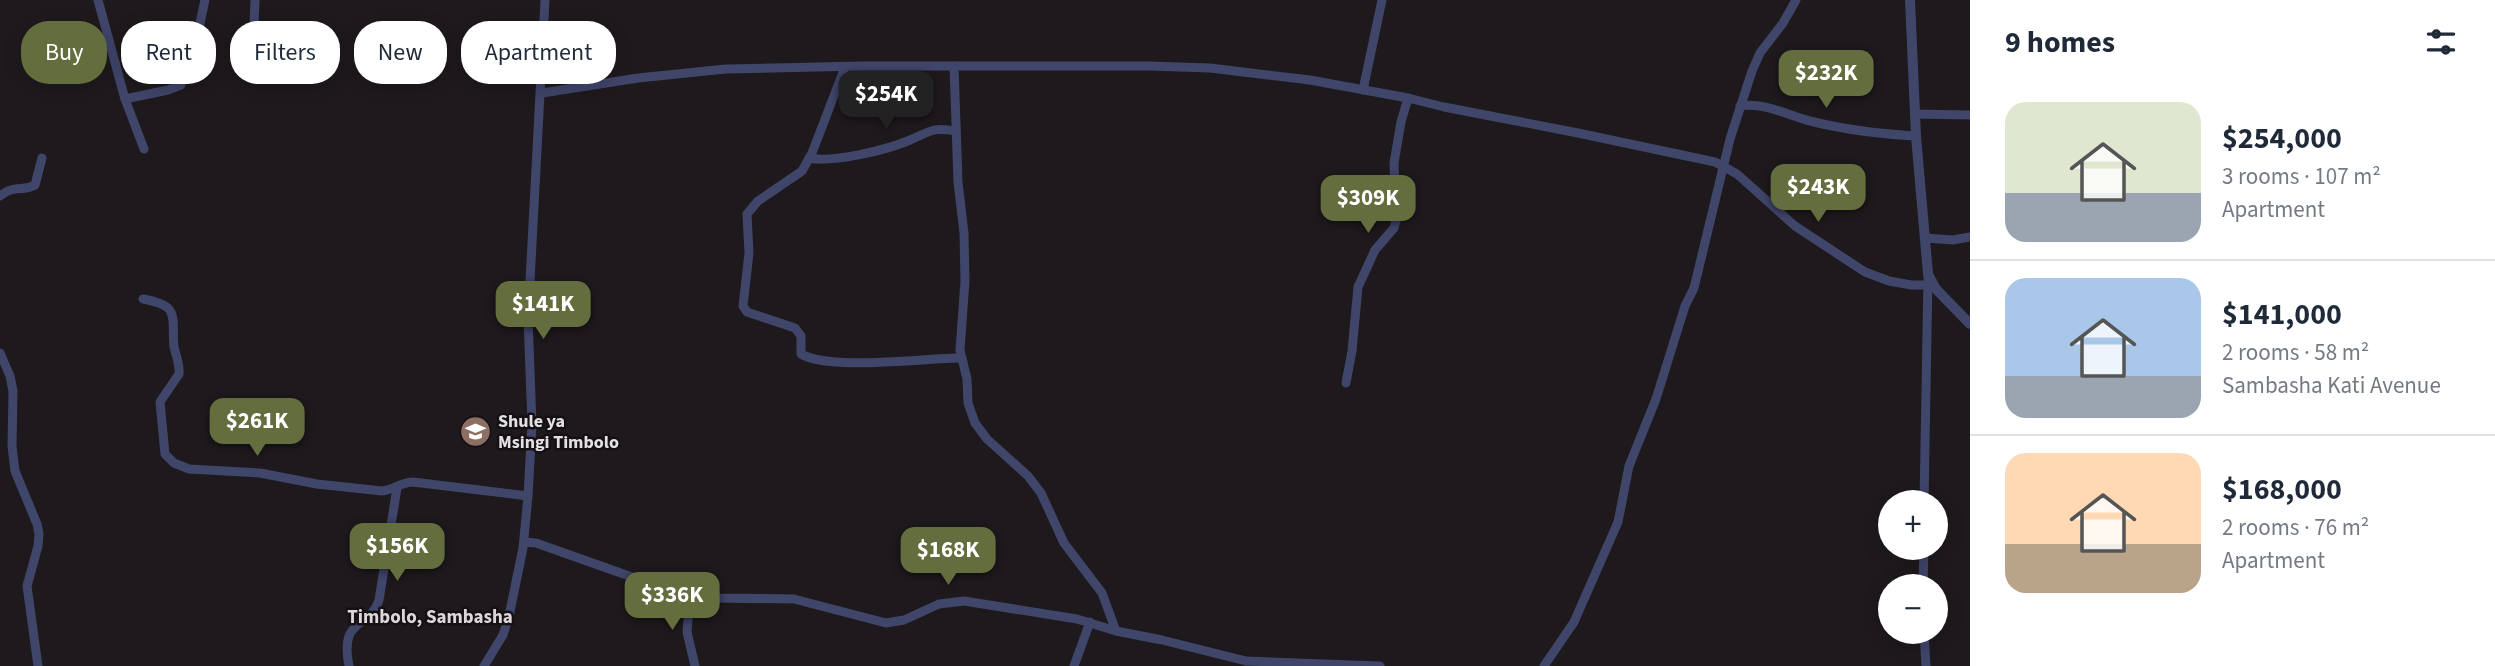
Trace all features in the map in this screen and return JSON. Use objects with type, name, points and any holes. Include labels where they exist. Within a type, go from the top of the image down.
[{"type":"street","points":[[98,0],[125,99],[144,149]]},
{"type":"street","points":[[125,99],[181,85],[205,0]]},
{"type":"street","points":[[253,21],[256,0]]},
{"type":"street","points":[[484,666],[503,635],[524,542],[532,424],[528,318],[545,0]]},
{"type":"street","points":[[1363,90],[1382,0]]},
{"type":"street","points":[[1544,666],[1574,622],[1618,522],[1629,466],[1668,367],[1685,306],[1698,273],[1740,106],[1760,53],[1783,23],[1796,0]]},
{"type":"street","points":[[1910,0],[1916,136],[1925,238],[1924,490]]},
{"type":"street","points":[[542,93],[638,78],[726,69],[954,66],[1209,68],[1311,80],[1693,157],[1723,166],[1744,180],[1795,226],[1864,272],[1889,281],[1912,285],[1925,279]]},
{"type":"street","points":[[954,66],[958,182],[964,233],[965,281],[961,358],[967,379],[968,403],[975,423],[987,439],[1027,476],[1041,493],[1064,543],[1102,593],[1116,631]]},
{"type":"street","points":[[845,67],[809,158],[796,177],[758,201],[747,215],[750,253],[743,306],[745,311],[795,328],[801,336],[801,354],[810,358],[856,362],[961,358]]},
{"type":"street","points":[[1346,383],[1358,287],[1375,250],[1394,228],[1396,221],[1394,163],[1408,98]]},
{"type":"street","points":[[1740,106],[1761,105],[1802,119],[1838,127],[1916,136]]},
{"type":"street","points":[[1915,114],[1970,115]]},
{"type":"street","points":[[809,158],[823,160],[868,152],[907,141],[929,130],[957,131]]},
{"type":"street","points":[[0,196],[12,189],[35,186],[42,158]]},
{"type":"street","points":[[1925,238],[1953,240],[1970,237]]},
{"type":"street","points":[[1925,279],[1970,324]]},
{"type":"street","points":[[143,299],[156,301],[168,308],[175,322],[174,346],[179,374],[163,395],[160,411],[163,447],[168,459],[180,466],[203,471],[260,473],[317,484],[382,491],[397,488],[402,483],[413,482],[528,496]]},
{"type":"street","points":[[0,354],[14,404],[12,446],[15,471],[39,534],[27,586],[38,666]]},
{"type":"street","points":[[349,666],[348,638],[356,624],[375,610],[379,600],[397,488]]},
{"type":"street","points":[[524,542],[536,543],[690,596],[794,599],[886,623],[904,620],[939,604],[957,601],[1090,622],[1116,631],[1246,661],[1380,666]]},
{"type":"street","points":[[690,596],[687,632],[695,666]]},
{"type":"street","points":[[1074,666],[1090,622]]},
{"type":"street","points":[[1925,644],[1926,666]]},
{"type":"place","name":"Shule ya Msingi Timbolo","points":[[475,431]]},
{"type":"district","name":"Timbolo, Sambasha","points":[[430,616]]}]
